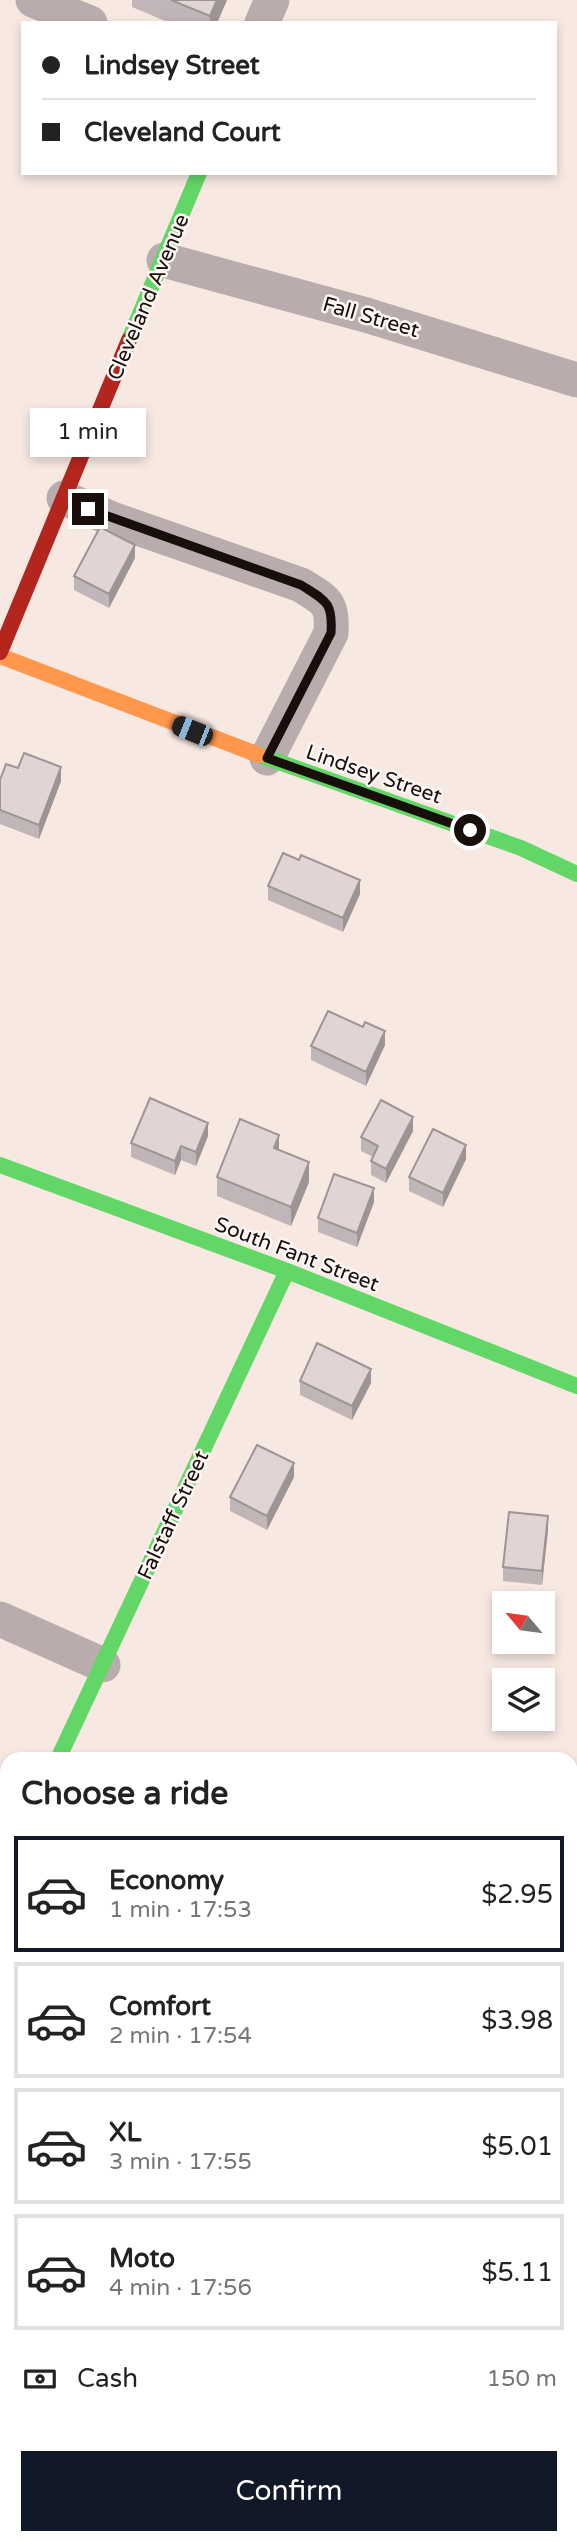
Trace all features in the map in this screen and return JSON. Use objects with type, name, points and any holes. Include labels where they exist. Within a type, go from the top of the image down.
[{"type":"street","points":[[33,0],[85,21]]},
{"type":"street","points":[[263,21],[272,0]]},
{"type":"street","name":"Cleveland Avenue","points":[[0,654],[198,175]]},
{"type":"street","name":"Fall Street","points":[[163,260],[366,314],[577,380]]},
{"type":"street","points":[[64,498],[112,519],[301,585],[326,601],[332,613],[331,633],[267,758]]},
{"type":"street","name":"Lindsey Street","points":[[0,654],[267,758],[520,848],[577,874]]},
{"type":"street","name":"South Fant Street","points":[[0,1165],[287,1271],[577,1386]]},
{"type":"street","name":"Falstaff Street","points":[[61,1752],[287,1271]]},
{"type":"street","points":[[0,1619],[103,1665]]},
{"type":"building","points":[[171,0],[217,0],[210,16]]},
{"type":"building","points":[[100,527],[135,545],[109,594],[74,576]]},
{"type":"building","points":[[24,753],[61,767],[39,825],[0,810],[0,780],[6,764],[18,768]]},
{"type":"building","points":[[283,853],[299,860],[301,855],[360,880],[343,918],[268,886]]},
{"type":"building","points":[[328,1011],[363,1027],[365,1022],[385,1031],[366,1072],[311,1046]]},
{"type":"building","points":[[150,1098],[208,1123],[196,1152],[181,1146],[175,1161],[131,1143]]},
{"type":"building","points":[[381,1100],[413,1117],[386,1169],[371,1161],[378,1146],[361,1137]]},
{"type":"building","points":[[240,1119],[279,1135],[274,1148],[309,1162],[291,1207],[217,1177]]},
{"type":"building","points":[[433,1129],[466,1145],[443,1193],[409,1177]]},
{"type":"building","points":[[334,1174],[374,1188],[357,1233],[318,1218]]},
{"type":"building","points":[[317,1343],[371,1369],[352,1406],[300,1381]]},
{"type":"building","points":[[257,1445],[294,1463],[267,1516],[230,1497]]},
{"type":"building","points":[[509,1512],[548,1516],[542,1571],[503,1567]]},
{"type":"traffic: fast","points":[[129,340],[198,175]]},
{"type":"traffic: fast","points":[[259,755],[521,848],[577,874]]},
{"type":"traffic: fast","points":[[0,1165],[287,1271],[577,1386]]},
{"type":"traffic: fast","points":[[61,1752],[287,1271]]},
{"type":"traffic: slow","points":[[0,656],[259,755]]},
{"type":"traffic: jam","points":[[0,652],[129,340]]},
{"type":"route","points":[[88,509],[301,585],[326,601],[332,613],[331,633],[267,758],[470,830]]}]
